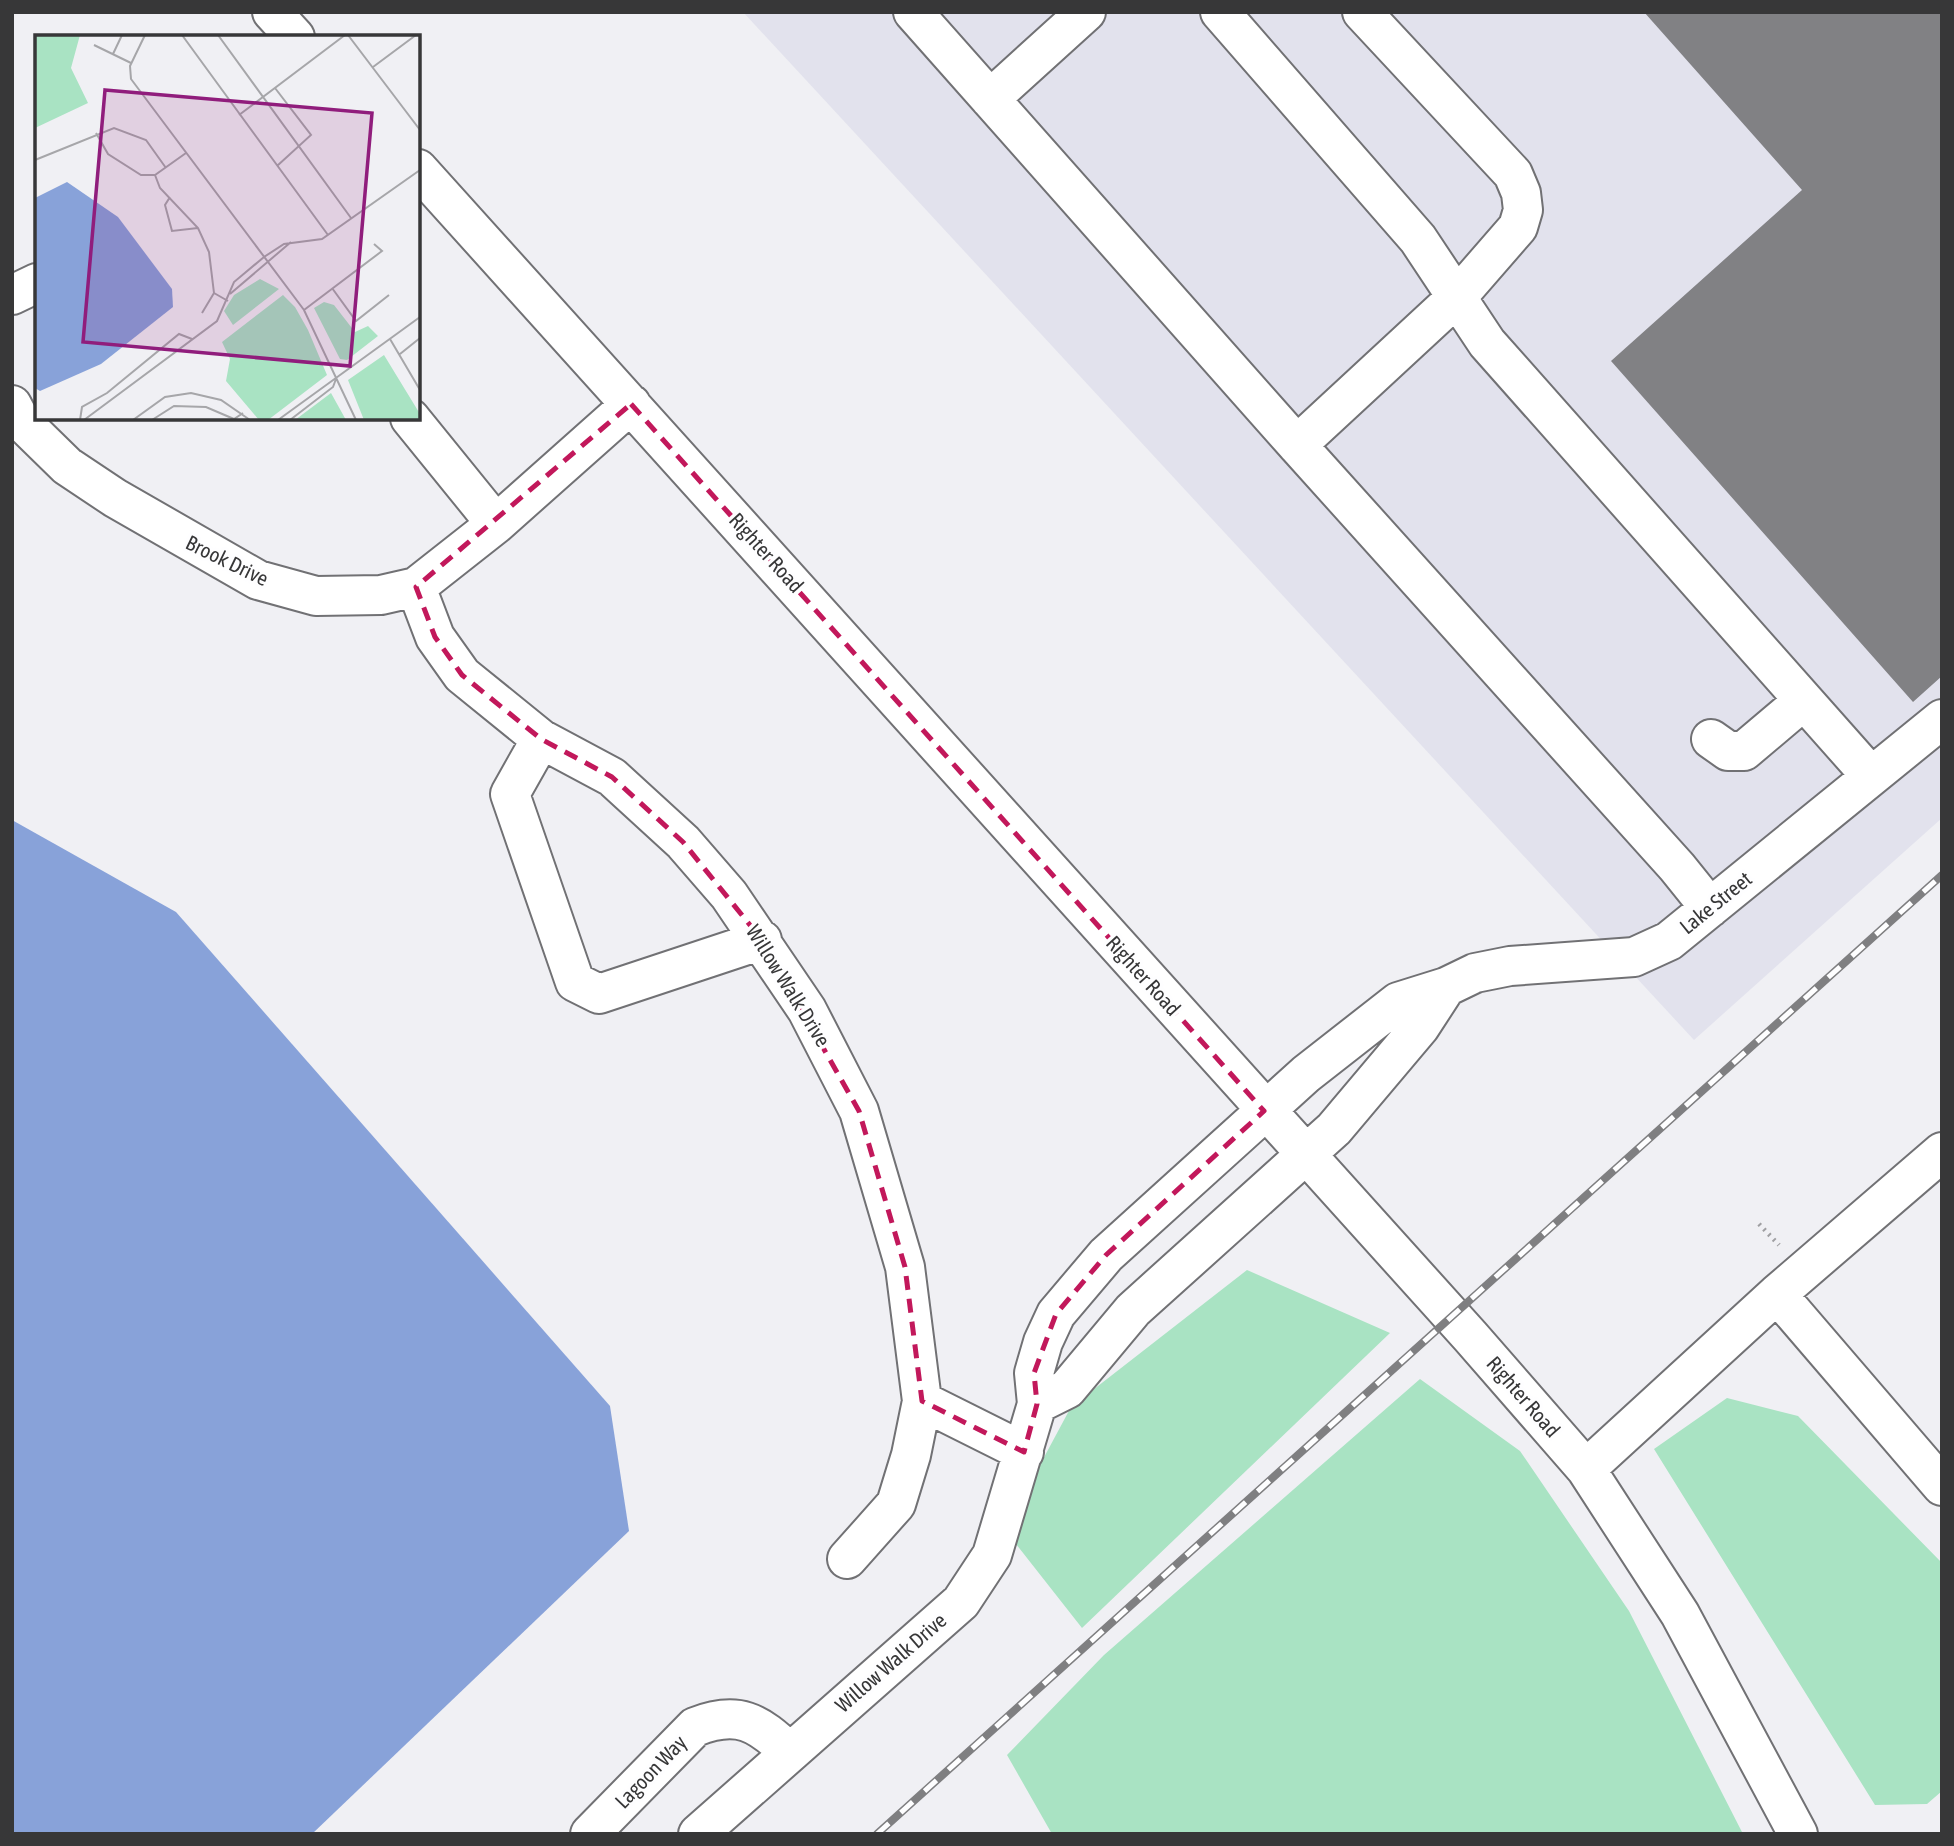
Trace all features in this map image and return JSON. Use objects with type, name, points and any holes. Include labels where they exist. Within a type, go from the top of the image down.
[{"type":"street","points":[[272,12],[293,35]]},
{"type":"street","points":[[914,12],[1297,445],[1677,867],[1710,908]]},
{"type":"street","points":[[990,99],[1086,12]]},
{"type":"street","points":[[1220,12],[1418,239],[1458,296],[1487,344],[1802,702],[1871,776]]},
{"type":"street","points":[[1297,445],[1458,296],[1518,227],[1523,210],[1521,193],[1513,174],[1362,12]]},
{"type":"street","name":"Righter Road","points":[[420,171],[1264,1111],[1306,1154],[1586,1469],[1680,1614],[1798,1834]]},
{"type":"street","points":[[12,295],[35,284]]},
{"type":"street","name":"Brook Drive","points":[[12,405],[20,421],[67,466],[175,535],[258,580],[316,596],[381,595],[416,587],[496,524],[631,404]]},
{"type":"street","points":[[412,420],[496,524]]},
{"type":"street","name":"Willow Walk Drive","points":[[416,587],[435,637],[461,675],[541,739],[612,777],[683,842],[729,895],[807,1010],[859,1111],[905,1267],[922,1401],[911,1455],[896,1504],[847,1559]]},
{"type":"street","points":[[1711,738],[1728,751],[1744,751],[1802,702]]},
{"type":"street","name":"Lake Street","points":[[1264,1111],[1398,1002],[1446,987],[1475,973],[1510,966],[1634,957],[1669,941],[1942,719]]},
{"type":"street","points":[[541,739],[510,794],[575,982],[599,994],[762,940]]},
{"type":"street","points":[[1037,1404],[1067,1389],[1133,1310],[1306,1154],[1357,1104],[1420,1027],[1446,987]]},
{"type":"street","name":"Willow Walk Drive","points":[[698,1834],[961,1602],[992,1555],[1037,1404],[1034,1373],[1043,1342],[1056,1314],[1106,1255],[1264,1111]]},
{"type":"street","points":[[1586,1469],[1777,1294],[1942,1152]]},
{"type":"street","points":[[1777,1294],[1942,1486]]},
{"type":"street","points":[[922,1401],[1024,1452]]},
{"type":"street","name":"Lagoon Way","points":[[590,1834],[695,1727],[715,1719],[735,1718],[762,1727],[789,1752]]},
{"type":"highlighted area","points":[[631,404],[1264,1111],[1106,1255],[1056,1314],[1034,1373],[1037,1404],[1024,1452],[922,1401],[905,1267],[859,1111],[762,940],[683,842],[612,777],[541,739],[462,675],[435,637],[416,587]]},
{"type":"shaded area","points":[[743,12],[1942,12],[1942,818],[1694,1040]]},
{"type":"green space","points":[[1247,1270],[1390,1333],[1082,1628],[1005,1530],[1071,1407]]},
{"type":"green space","points":[[1420,1379],[1520,1451],[1629,1611],[1743,1834],[1052,1834],[1007,1755],[1104,1655]]},
{"type":"green space","points":[[1727,1398],[1798,1416],[1942,1563],[1942,1791],[1927,1804],[1875,1805],[1654,1449]]},
{"type":"water","points":[[12,820],[176,912],[610,1406],[629,1531],[312,1834],[12,1834]]},
{"type":"building","points":[[1644,12],[1942,12],[1942,676],[1913,702],[1611,361],[1802,190]]},
{"type":"railway","points":[[877,1834],[1942,875]]}]
